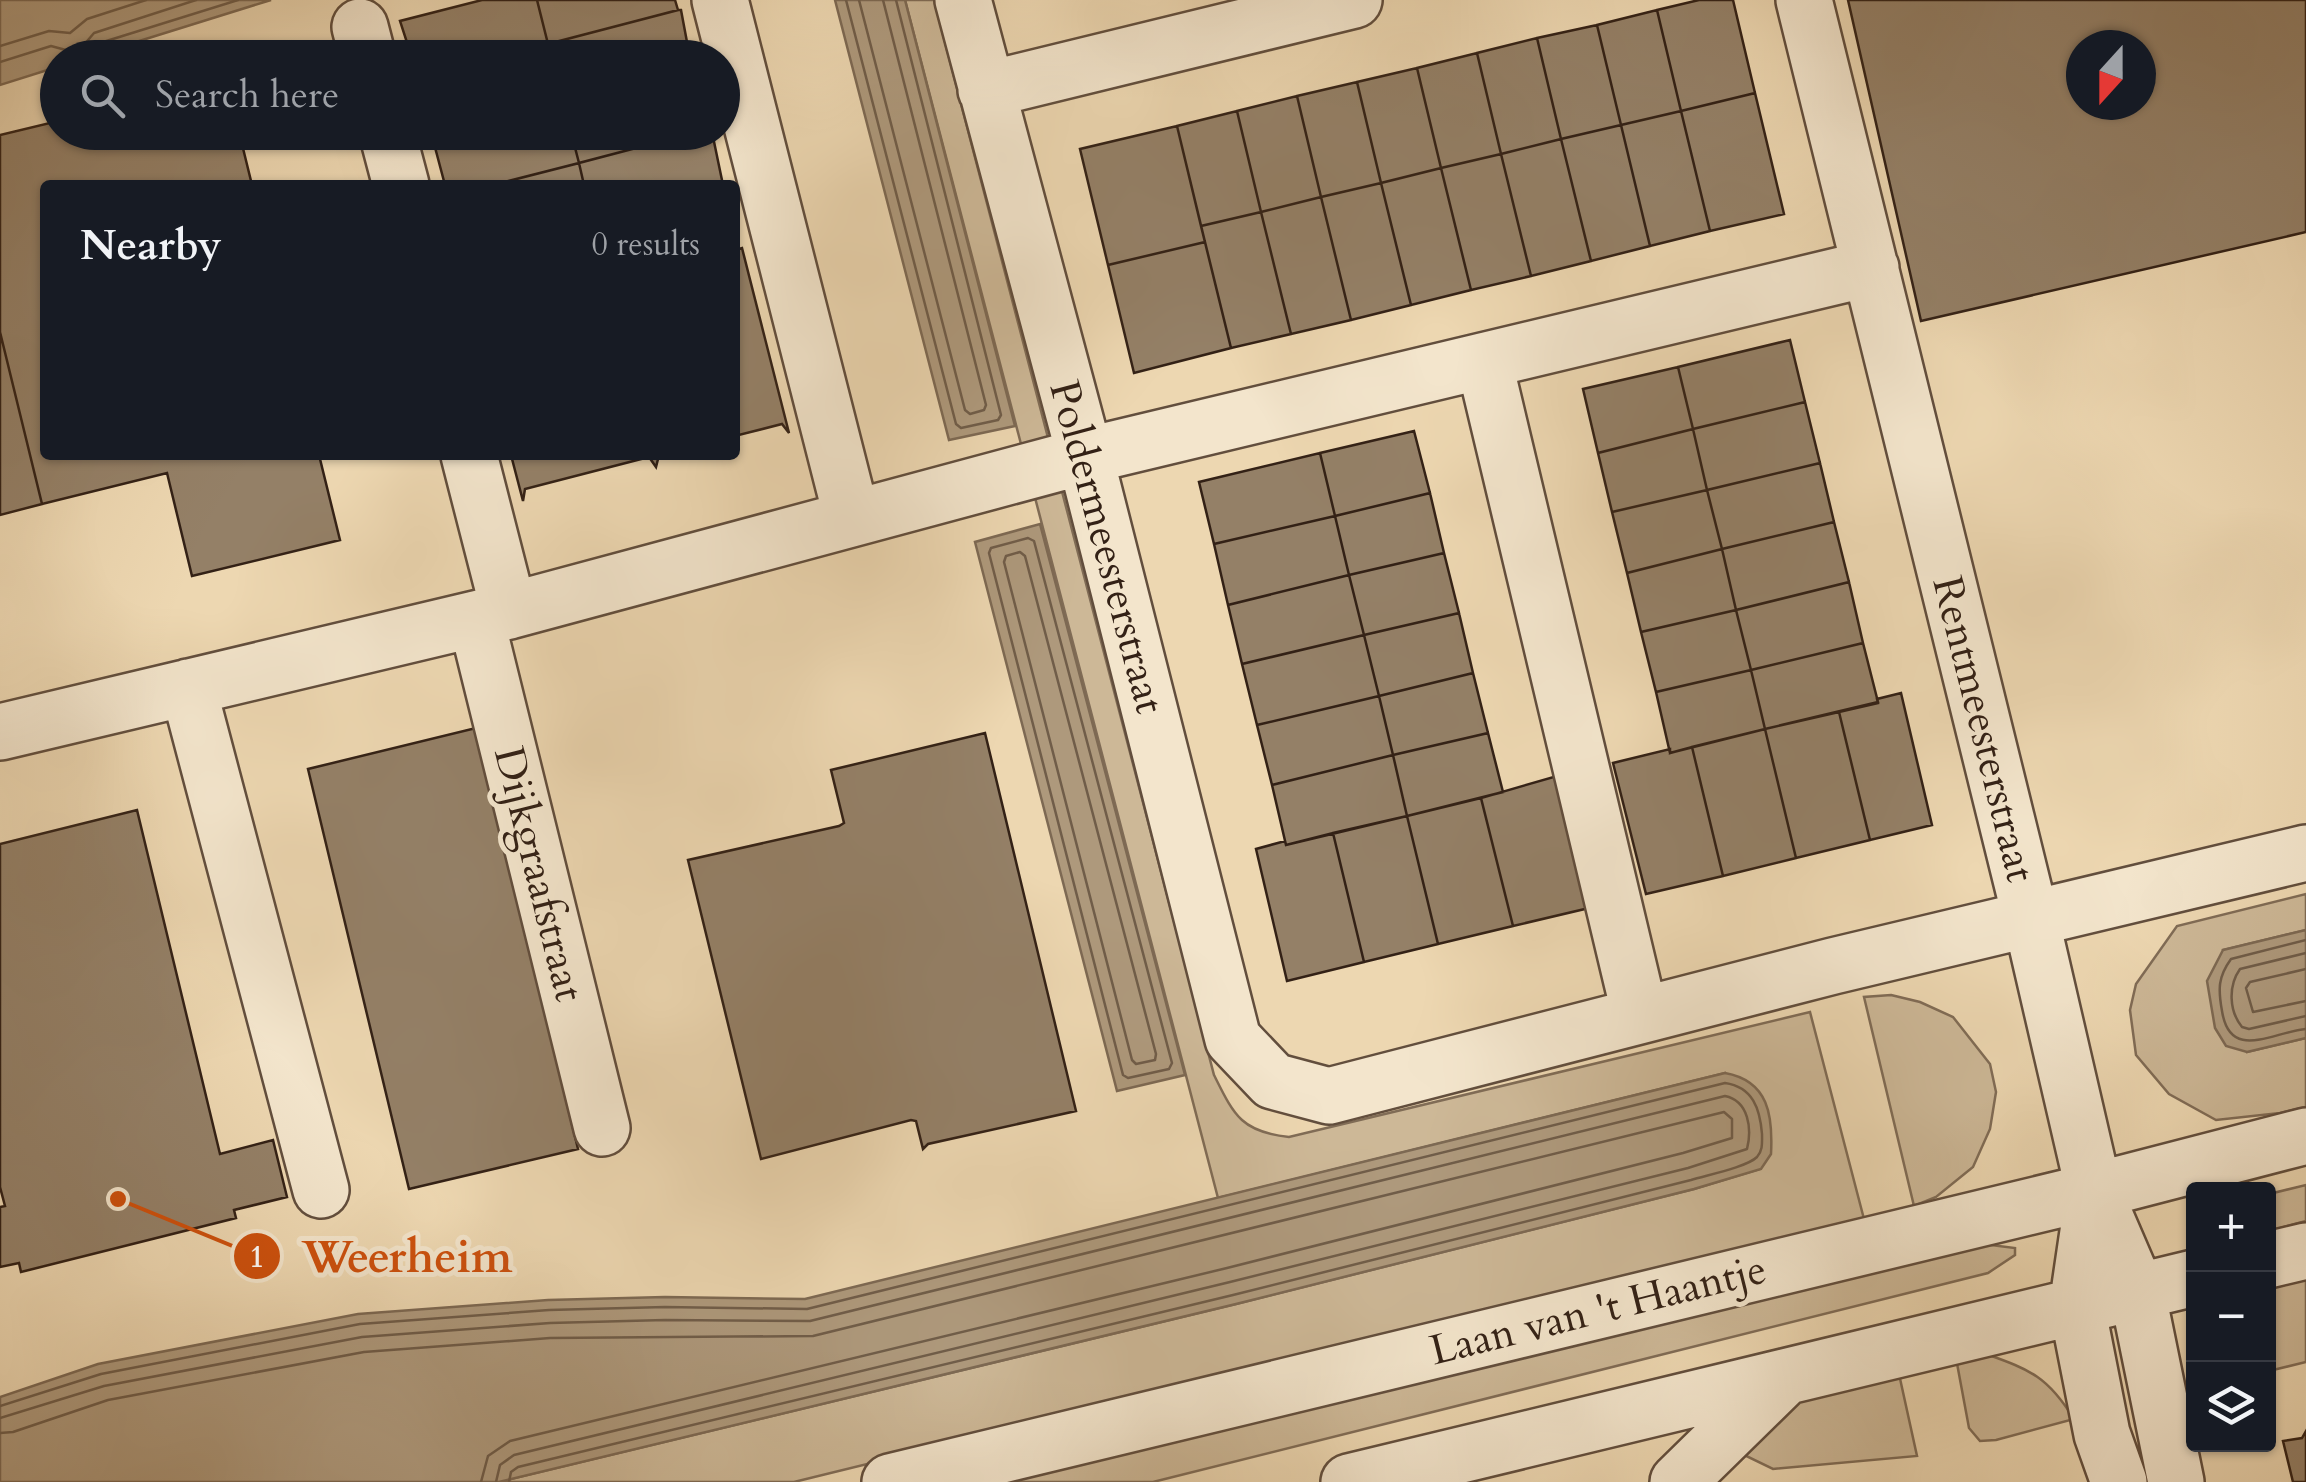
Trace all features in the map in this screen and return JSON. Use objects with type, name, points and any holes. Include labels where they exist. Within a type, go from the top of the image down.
[{"type":"street","points":[[720,0],[730,40]]},
{"type":"street","name":"Poldermeesterstraat","points":[[963,0],[1234,1038],[1273,1081],[1328,1096],[1640,1014]]},
{"type":"street","points":[[986,90],[1354,0]]},
{"type":"street","name":"Rentmeesterstraat","points":[[1804,0],[2031,919],[2094,1191]]},
{"type":"street","points":[[740,78],[852,518]]},
{"type":"street","points":[[391,150],[399,180]]},
{"type":"street","points":[[0,732],[492,615],[1085,456],[1871,268]]},
{"type":"street","points":[[1484,361],[1640,1014],[2306,852]]},
{"type":"street","name":"Dijkgraafstraat","points":[[470,460],[492,615],[602,1128]]},
{"type":"street","points":[[188,687],[322,1190]]},
{"type":"street","name":"Laan van 't Haantje","points":[[890,1482],[2094,1191],[2306,1136]]},
{"type":"street","points":[[2094,1191],[2137,1291],[2176,1482]]},
{"type":"street","points":[[2094,1191],[2076,1307],[2102,1434],[2119,1482]]},
{"type":"street","points":[[2276,1258],[2306,1251]]},
{"type":"street","points":[[1349,1482],[2186,1280]]},
{"type":"street","points":[[1678,1482],[1785,1378]]},
{"type":"shaded area","points":[[905,0],[934,0],[1214,1075],[1234,1111],[1249,1126],[1289,1137],[1810,1012],[1864,1219],[794,1482],[499,1482],[1236,1304],[1760,1169],[1725,1073],[1218,1198]]},
{"type":"shaded area","points":[[2306,894],[2306,930],[2223,950],[2247,1052],[2306,1038],[2306,1107],[2216,1120],[2169,1094],[2136,1055],[2130,1010],[2136,984],[2177,926]]},
{"type":"shaded area","points":[[1891,995],[1920,1002],[1953,1017],[1990,1064],[1996,1092],[1990,1129],[1973,1167],[1936,1197],[1914,1206],[1864,997]]},
{"type":"shaded area","points":[[2306,1185],[2306,1221],[2276,1229],[2276,1192]]},
{"type":"shaded area","points":[[1983,1244],[2015,1248],[2015,1255],[1988,1273],[1153,1482],[998,1482]]},
{"type":"shaded area","points":[[2306,1272],[2306,1362],[2276,1369],[2276,1362],[2276,1279]]},
{"type":"shaded area","points":[[1986,1354],[2047,1384],[2074,1419],[1980,1441],[1969,1428],[1956,1358]]},
{"type":"shaded area","points":[[1899,1374],[1917,1456],[1773,1469],[1742,1454],[1786,1416],[1782,1400]]},
{"type":"water","points":[[0,0],[271,0],[143,40],[40,40],[40,72],[0,85]]},
{"type":"water","points":[[835,0],[905,0],[1015,426],[949,440]]},
{"type":"water","points":[[1040,524],[1185,1075],[1117,1091],[975,542]]},
{"type":"water","points":[[2306,930],[2306,1038],[2247,1052],[2226,1046],[2215,1028],[2207,981],[2223,950]]},
{"type":"water","points":[[1725,1073],[1751,1084],[1765,1102],[1771,1126],[1771,1154],[1761,1169],[1236,1304],[499,1482],[0,1482],[0,1397],[98,1364],[358,1314],[548,1300],[805,1299]]},
{"type":"building","points":[[482,0],[537,0],[547,40],[406,40],[400,21]]},
{"type":"building","points":[[537,0],[675,0],[678,10],[563,40],[547,40]]},
{"type":"building","points":[[1699,0],[1733,0],[1755,93],[1681,111],[1657,10]]},
{"type":"building","points":[[1848,0],[2306,0],[2306,232],[1921,321]]},
{"type":"building","points":[[681,10],[687,40],[564,40]]},
{"type":"building","points":[[1657,10],[1681,111],[1621,125],[1597,25]]},
{"type":"building","points":[[1597,25],[1621,125],[1561,139],[1537,38]]},
{"type":"building","points":[[1537,38],[1561,139],[1501,154],[1477,53]]},
{"type":"building","points":[[1477,53],[1501,154],[1441,168],[1417,68]]},
{"type":"building","points":[[1417,68],[1441,168],[1381,183],[1357,82]]},
{"type":"building","points":[[1357,82],[1381,183],[1321,197],[1297,96]]},
{"type":"building","points":[[1755,93],[1784,214],[1710,231],[1681,111]]},
{"type":"building","points":[[1297,96],[1321,197],[1261,212],[1237,111]]},
{"type":"building","points":[[1237,111],[1261,212],[1201,226],[1177,126]]},
{"type":"building","points":[[1681,111],[1710,231],[1650,246],[1621,125]]},
{"type":"building","points":[[40,125],[40,150],[243,150],[251,180],[40,180],[40,460],[320,460],[340,540],[192,576],[167,473],[42,504],[0,332],[0,135]]},
{"type":"building","points":[[1621,125],[1650,246],[1591,261],[1561,139]]},
{"type":"building","points":[[1177,126],[1205,242],[1108,265],[1080,149]]},
{"type":"building","points":[[1561,139],[1591,261],[1531,276],[1501,154]]},
{"type":"building","points":[[436,150],[576,150],[579,163],[513,180],[444,180]]},
{"type":"building","points":[[576,150],[628,150],[579,163]]},
{"type":"building","points":[[628,150],[716,150],[722,180],[583,180],[579,163]]},
{"type":"building","points":[[1501,154],[1531,276],[1471,290],[1441,168]]},
{"type":"building","points":[[579,163],[583,180],[513,180]]},
{"type":"building","points":[[1441,168],[1471,290],[1411,305],[1381,183]]},
{"type":"building","points":[[1381,183],[1411,305],[1351,320],[1321,197]]},
{"type":"building","points":[[1321,197],[1351,320],[1291,334],[1261,212]]},
{"type":"building","points":[[1261,212],[1291,334],[1231,348],[1201,226]]},
{"type":"building","points":[[1205,242],[1231,348],[1134,373],[1108,265]]},
{"type":"building","points":[[742,248],[789,433],[782,424],[740,435]]},
{"type":"building","points":[[0,332],[42,504],[0,515]]},
{"type":"building","points":[[1790,340],[1805,402],[1693,429],[1678,367]]},
{"type":"building","points":[[1678,367],[1693,429],[1598,453],[1583,389]]},
{"type":"building","points":[[1805,402],[1820,463],[1707,490],[1693,429]]},
{"type":"building","points":[[1693,429],[1707,490],[1612,512],[1598,453]]},
{"type":"building","points":[[1414,431],[1430,493],[1335,516],[1320,453]]},
{"type":"building","points":[[1320,453],[1335,516],[1214,544],[1199,482]]},
{"type":"building","points":[[512,460],[637,460],[525,489],[523,501]]},
{"type":"building","points":[[1820,463],[1834,522],[1722,549],[1707,490]]},
{"type":"building","points":[[1707,490],[1722,549],[1627,573],[1612,512]]},
{"type":"building","points":[[1430,493],[1444,553],[1349,575],[1335,516]]},
{"type":"building","points":[[1335,516],[1349,575],[1228,605],[1214,544]]},
{"type":"building","points":[[1834,522],[1849,582],[1736,610],[1722,549]]},
{"type":"building","points":[[1722,549],[1736,610],[1641,632],[1627,573]]},
{"type":"building","points":[[1444,553],[1459,613],[1364,635],[1349,575]]},
{"type":"building","points":[[1349,575],[1364,635],[1242,664],[1228,605]]},
{"type":"building","points":[[1849,582],[1863,643],[1751,670],[1736,610]]},
{"type":"building","points":[[1736,610],[1751,670],[1656,692],[1641,632]]},
{"type":"building","points":[[1459,613],[1473,673],[1379,696],[1364,635]]},
{"type":"building","points":[[1364,635],[1379,696],[1257,725],[1242,664]]},
{"type":"building","points":[[1863,643],[1878,702],[1765,729],[1751,670]]},
{"type":"building","points":[[1751,670],[1765,729],[1670,753],[1656,692]]},
{"type":"building","points":[[1473,673],[1488,733],[1393,755],[1379,696]]},
{"type":"building","points":[[1901,693],[1932,825],[1870,840],[1839,712]]},
{"type":"building","points":[[1379,696],[1393,755],[1272,785],[1257,725]]},
{"type":"building","points":[[1839,712],[1870,840],[1796,858],[1765,729]]},
{"type":"building","points":[[476,728],[578,1149],[409,1189],[308,769]]},
{"type":"building","points":[[1765,729],[1796,858],[1723,876],[1692,747]]},
{"type":"building","points":[[985,733],[1076,1111],[928,1144],[923,1149],[916,1121],[911,1120],[761,1159],[688,860],[839,826],[844,823],[831,770]]},
{"type":"building","points":[[1488,733],[1503,792],[1407,816],[1393,755]]},
{"type":"building","points":[[1692,747],[1723,876],[1646,894],[1613,763]]},
{"type":"building","points":[[1393,755],[1407,816],[1286,845],[1272,785]]},
{"type":"building","points":[[1557,776],[1589,908],[1513,926],[1481,798]]},
{"type":"building","points":[[1481,798],[1513,926],[1438,944],[1407,816]]},
{"type":"building","points":[[137,810],[220,1154],[273,1140],[287,1197],[234,1210],[236,1218],[21,1272],[19,1263],[0,1267],[0,1207],[5,1206],[0,1187],[0,844]]},
{"type":"building","points":[[1407,816],[1438,944],[1364,962],[1333,833]]},
{"type":"building","points":[[1333,833],[1364,962],[1287,981],[1256,849]]},
{"type":"building","points":[[2306,1431],[2306,1482],[2293,1482],[2283,1441],[2302,1438]]},
{"type":"place","name":"Weerheim","points":[[118,1199]]}]
